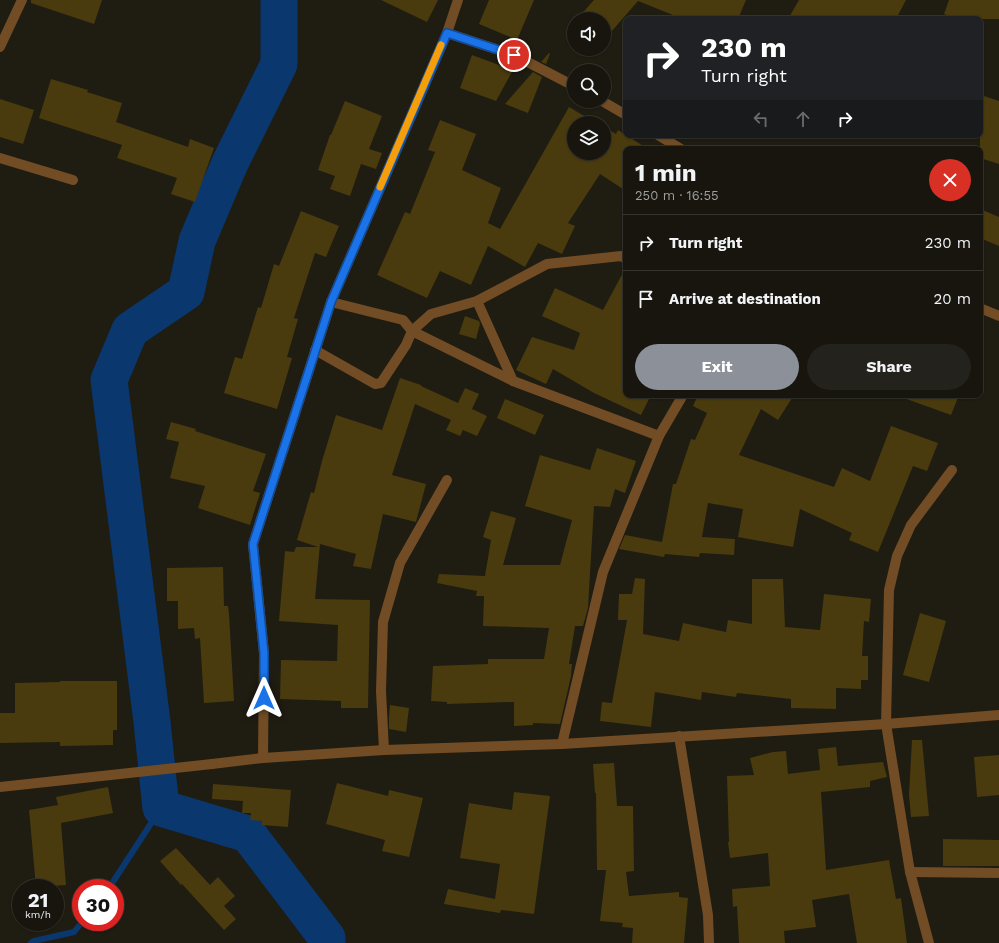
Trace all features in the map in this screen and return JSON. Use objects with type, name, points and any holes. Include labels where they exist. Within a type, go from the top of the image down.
[{"type":"street","points":[[0,47],[22,0]]},
{"type":"street","points":[[263,758],[264,653],[253,544],[331,302],[447,33],[458,0]]},
{"type":"street","points":[[447,33],[514,55],[567,82]]},
{"type":"street","points":[[611,107],[623,114]]},
{"type":"street","points":[[663,138],[675,146]]},
{"type":"street","points":[[0,158],[73,180]]},
{"type":"street","points":[[315,350],[375,384],[381,383],[406,345],[412,331],[431,314],[477,301],[547,264],[621,256],[623,257]]},
{"type":"street","points":[[477,301],[513,381]]},
{"type":"street","points":[[331,302],[403,320],[412,331],[513,381],[659,436]]},
{"type":"street","points":[[983,309],[999,316]]},
{"type":"street","points":[[562,744],[603,572],[659,436],[681,398]]},
{"type":"street","points":[[929,943],[910,872],[886,724],[889,590],[897,556],[911,525],[952,470]]},
{"type":"street","points":[[384,750],[381,691],[383,622],[400,563],[447,480]]},
{"type":"street","points":[[0,787],[263,758],[384,750],[562,744],[886,724],[999,715]]},
{"type":"street","points":[[679,736],[708,915],[708,943]]},
{"type":"street","points":[[910,872],[999,873]]},
{"type":"building","points":[[31,0],[102,0],[94,24],[31,3]]},
{"type":"building","points":[[381,0],[438,0],[427,22]]},
{"type":"building","points":[[489,0],[534,0],[517,40],[479,24]]},
{"type":"building","points":[[594,0],[746,0],[739,16],[676,16],[638,1],[625,16],[623,16],[623,18],[611,32],[611,12],[583,12]]},
{"type":"building","points":[[799,0],[906,0],[898,16],[790,16]]},
{"type":"building","points":[[949,0],[999,0],[999,19],[983,19],[983,16],[950,16],[944,14]]},
{"type":"building","points":[[549,53],[550,54],[546,64],[541,62]]},
{"type":"building","points":[[472,55],[513,70],[496,101],[460,88]]},
{"type":"building","points":[[533,72],[542,77],[528,113],[505,104]]},
{"type":"building","points":[[51,79],[88,90],[87,92],[122,103],[116,122],[188,147],[190,139],[214,148],[195,202],[171,194],[177,178],[117,158],[122,145],[39,118]]},
{"type":"building","points":[[984,96],[999,101],[999,164],[983,159],[983,146],[980,146],[980,138],[983,138]]},
{"type":"building","points":[[0,99],[34,110],[23,144],[0,137]]},
{"type":"building","points":[[345,101],[382,116],[369,149],[382,153],[376,169],[361,164],[350,196],[330,189],[335,176],[318,170],[330,135]]},
{"type":"building","points":[[568,108],[584,116],[567,116],[567,160],[611,160],[611,131],[616,134],[618,130],[623,133],[623,138],[631,138],[643,146],[623,146],[623,189],[600,174],[568,223],[575,226],[562,254],[538,243],[525,267],[488,246],[471,285],[440,271],[427,298],[377,275],[405,212],[410,214],[435,152],[428,150],[440,120],[476,134],[462,170],[501,188],[488,223],[500,229]]},
{"type":"building","points":[[983,210],[999,217],[999,246],[983,239]]},
{"type":"building","points":[[301,211],[339,226],[326,257],[315,253],[294,318],[298,319],[287,357],[292,358],[277,409],[224,393],[235,357],[242,359],[258,307],[261,308],[274,264],[279,266]]},
{"type":"building","points":[[623,273],[623,398],[650,398],[641,415],[594,393],[553,369],[546,384],[516,370],[532,337],[574,350],[580,333],[542,316],[555,288],[603,310]]},
{"type":"building","points":[[465,316],[479,321],[480,324],[476,339],[459,334]]},
{"type":"building","points":[[400,378],[421,385],[458,403],[465,388],[479,394],[472,409],[487,416],[477,436],[463,430],[460,436],[446,430],[451,420],[415,404],[392,475],[426,484],[416,522],[383,514],[371,569],[353,566],[356,554],[320,544],[315,599],[370,600],[368,708],[341,708],[341,701],[280,699],[281,660],[337,661],[338,625],[279,621],[285,551],[294,552],[296,547],[318,547],[297,540],[311,492],[314,493],[336,415],[382,430]]},
{"type":"building","points":[[697,398],[792,398],[778,420],[761,409],[739,455],[834,487],[842,468],[870,481],[891,426],[938,443],[927,471],[913,466],[878,552],[849,540],[852,533],[800,509],[793,547],[738,537],[743,509],[708,503],[702,537],[735,539],[734,555],[700,553],[699,557],[665,554],[664,557],[619,549],[625,535],[662,542],[673,484],[676,484],[691,439],[695,440],[707,413],[693,406]]},
{"type":"building","points":[[904,398],[958,398],[951,415]]},
{"type":"building","points":[[505,399],[544,415],[535,435],[497,418]]},
{"type":"building","points":[[171,422],[196,429],[195,431],[266,454],[253,491],[260,493],[250,525],[198,508],[205,486],[170,478],[179,442],[166,439]]},
{"type":"building","points":[[597,448],[636,461],[625,493],[615,489],[610,507],[594,506],[588,608],[583,626],[575,626],[569,664],[572,664],[571,676],[560,724],[533,723],[533,725],[514,726],[514,702],[447,704],[447,702],[431,701],[433,666],[488,664],[488,659],[544,659],[549,628],[483,626],[484,596],[476,596],[477,591],[437,583],[439,574],[485,576],[491,540],[483,537],[491,511],[516,518],[503,565],[560,565],[572,520],[525,506],[540,455],[590,470]]},
{"type":"building","points":[[223,567],[224,606],[228,606],[229,614],[234,701],[204,703],[200,638],[195,639],[194,628],[178,629],[178,601],[167,601],[167,568]]},
{"type":"building","points":[[635,578],[645,579],[643,634],[679,641],[683,623],[726,632],[728,620],[752,624],[752,579],[783,579],[785,627],[820,630],[824,594],[871,599],[869,622],[864,621],[862,656],[868,656],[868,680],[861,680],[861,689],[836,688],[836,709],[791,708],[791,699],[737,693],[736,697],[702,692],[701,700],[655,692],[651,727],[600,721],[602,702],[612,703],[627,620],[618,620],[619,594],[632,594]]},
{"type":"building","points":[[920,613],[946,621],[929,682],[903,675]]},
{"type":"building","points":[[117,681],[117,730],[113,730],[113,745],[60,746],[60,742],[0,743],[0,713],[15,713],[15,683]]},
{"type":"building","points":[[390,705],[409,708],[406,732],[389,729]]},
{"type":"building","points":[[912,740],[922,740],[929,816],[911,817],[909,795]]},
{"type":"building","points":[[836,747],[838,766],[883,762],[887,777],[870,781],[870,787],[821,792],[826,870],[889,860],[896,899],[901,898],[907,943],[857,943],[849,894],[812,900],[816,927],[784,931],[785,943],[739,943],[737,906],[733,907],[732,889],[770,886],[768,853],[730,858],[728,842],[727,776],[754,775],[750,758],[773,752],[786,751],[788,774],[820,770],[818,749]]},
{"type":"building","points":[[999,755],[999,795],[977,797],[974,757]]},
{"type":"building","points":[[614,763],[617,806],[633,806],[634,871],[626,872],[629,896],[679,892],[679,897],[688,898],[684,943],[632,943],[633,928],[622,927],[623,923],[600,921],[606,870],[597,870],[596,793],[593,764]]},
{"type":"building","points":[[337,783],[388,796],[389,790],[423,798],[409,857],[382,851],[385,840],[326,824]]},
{"type":"building","points":[[213,784],[291,790],[288,827],[262,825],[262,821],[250,820],[251,813],[242,813],[243,801],[212,799]]},
{"type":"building","points":[[108,787],[113,813],[61,823],[66,885],[64,885],[64,879],[35,879],[29,810],[58,805],[56,797]]},
{"type":"building","points":[[514,792],[550,796],[534,914],[501,910],[500,913],[444,904],[448,889],[495,899],[500,864],[460,858],[469,803],[512,810]]},
{"type":"building","points":[[943,839],[999,840],[999,866],[943,866]]},
{"type":"building","points":[[176,848],[210,885],[218,877],[235,896],[224,906],[236,919],[224,930],[160,861]]},
{"type":"waterway","points":[[279,0],[279,64],[230,163],[197,241],[186,292],[130,330],[109,380],[152,722],[161,808],[248,834],[327,938],[327,943]]},
{"type":"waterway","points":[[115,879],[161,808]]},
{"type":"waterway","points":[[31,943],[75,931]]},
{"type":"slow traffic","points":[[380,187],[441,45]]},
{"type":"route","points":[[264,698],[264,653],[253,544],[331,302],[430,69],[447,33],[514,55]]}]
